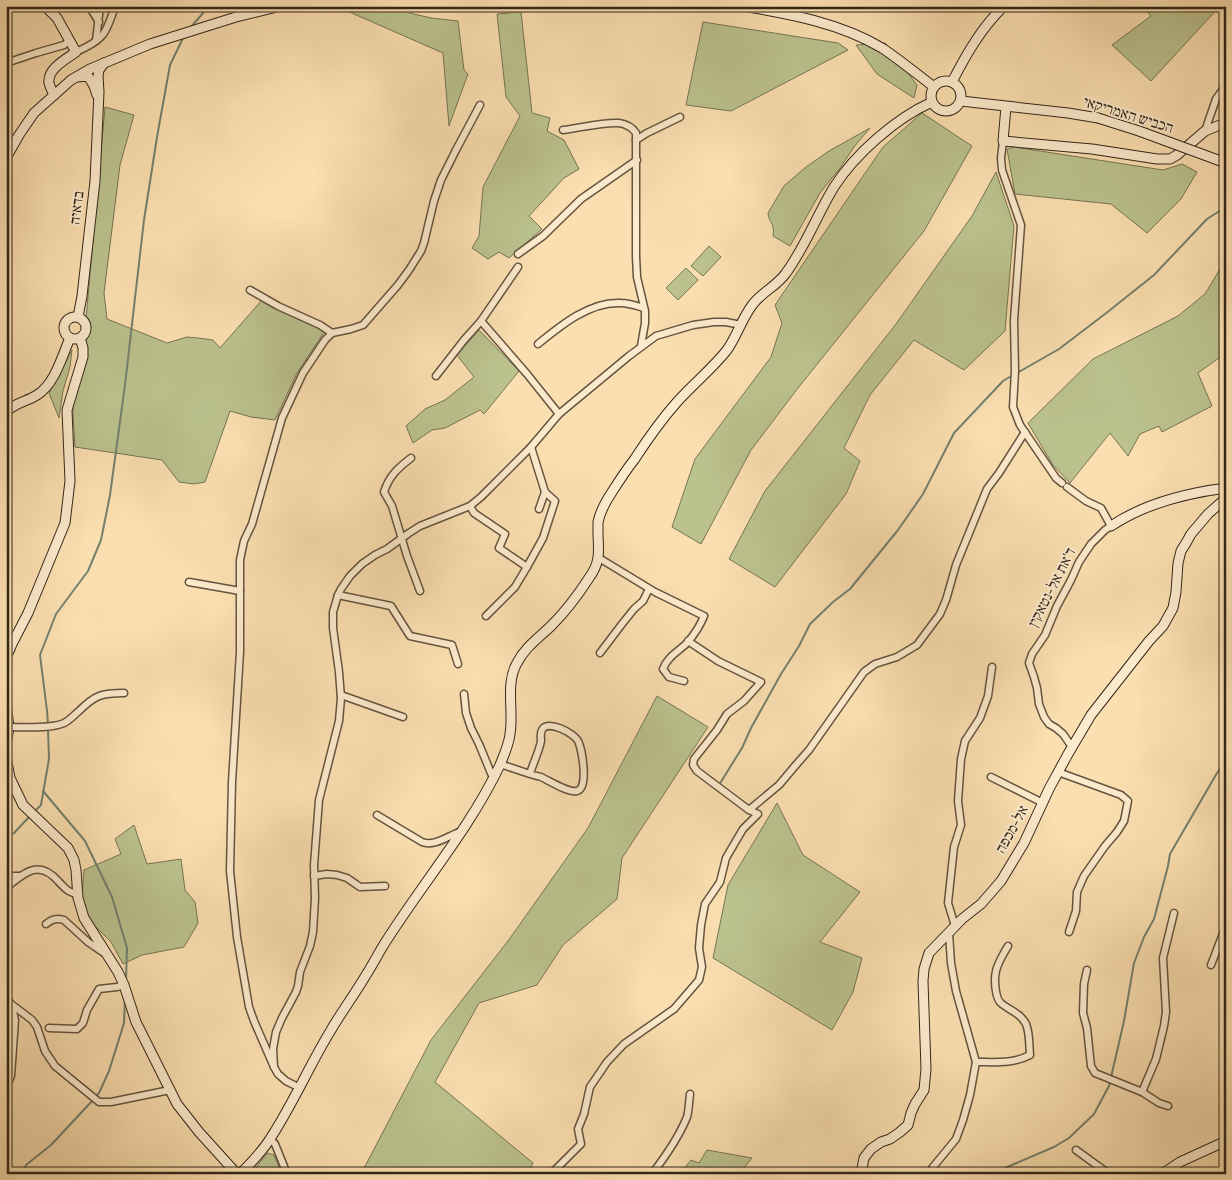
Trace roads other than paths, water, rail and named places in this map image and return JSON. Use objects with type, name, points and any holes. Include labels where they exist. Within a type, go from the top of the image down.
[{"type":"street","points":[[45,6],[57,18],[76,52]]},
{"type":"street","points":[[89,6],[99,22]]},
{"type":"street","points":[[96,41],[100,6]]},
{"type":"street","points":[[54,95],[49,81],[50,75],[64,60],[102,37],[115,6]]},
{"type":"street","points":[[6,158],[19,134],[31,118],[71,80],[90,69],[150,44],[236,17],[281,6]]},
{"type":"street","points":[[743,6],[785,14],[845,30],[882,49],[934,87]]},
{"type":"street","points":[[952,82],[984,28],[1004,6]]},
{"type":"street","points":[[6,62],[64,45],[70,40]]},
{"type":"street","points":[[98,79],[99,70],[104,63]]},
{"type":"street","points":[[90,69],[95,71],[98,79]]},
{"type":"street","points":[[77,77],[88,76],[94,86],[99,102]]},
{"type":"street","name":"בדאיה","points":[[78,317],[95,181],[99,102],[98,79]]},
{"type":"street","points":[[942,82],[952,82],[961,92],[960,102],[958,106],[949,112],[944,112],[935,107],[931,95],[934,87],[942,82]]},
{"type":"street","points":[[1205,131],[1216,99],[1226,84]]},
{"type":"street","points":[[6,757],[10,778],[23,805],[68,848],[74,860],[80,907],[84,918],[124,984],[136,1022],[177,1104],[199,1132],[239,1174],[258,1155],[270,1139],[330,1031],[367,975],[383,946],[462,831],[493,778],[507,749],[511,732],[510,696],[514,667],[522,653],[564,612],[596,568],[599,558],[598,523],[610,494],[661,421],[678,400],[708,371],[726,350],[752,305],[785,275],[844,173],[878,138],[897,122],[932,102]]},
{"type":"street","name":"הכביש האמריקאי","points":[[960,102],[1068,113],[1098,118],[1226,163]]},
{"type":"street","points":[[300,1088],[286,1081],[278,1074],[254,1022],[249,1007],[237,937],[230,871],[232,782],[240,652],[240,560],[244,541],[252,524],[282,418],[303,373],[332,333],[351,330],[363,325],[398,285],[413,263],[424,243],[441,180],[480,105]]},
{"type":"street","points":[[1006,107],[1001,158],[1002,170],[1021,226],[1014,320],[1015,371],[1013,407],[1020,425],[1056,478],[1086,501],[1101,508],[1111,526]]},
{"type":"street","points":[[636,140],[680,117]]},
{"type":"street","points":[[563,130],[620,123],[633,129],[636,133],[636,256],[637,277],[644,308],[645,323],[642,346]]},
{"type":"street","points":[[1003,141],[1092,148],[1156,159],[1170,159],[1205,131],[1220,125],[1226,125]]},
{"type":"street","points":[[518,254],[543,236],[581,199],[637,160]]},
{"type":"street","points":[[436,376],[481,321],[518,267]]},
{"type":"street","points":[[250,290],[278,306],[320,325],[332,333]]},
{"type":"street","points":[[538,344],[561,325],[579,314],[603,305],[621,303],[644,308]]},
{"type":"street","points":[[78,317],[84,322],[85,332],[80,338],[70,338],[65,332],[65,322],[71,318],[78,317]]},
{"type":"street","points":[[481,321],[559,414]]},
{"type":"street","points":[[274,1067],[273,1049],[276,1032],[296,992],[300,972],[313,932],[314,865],[319,800],[339,721],[341,695],[333,628],[333,612],[338,595],[350,576],[362,564],[420,526],[470,506],[530,447],[559,414],[656,336],[693,325],[720,322],[741,324]]},
{"type":"street","points":[[6,412],[13,405],[36,396],[44,390],[56,374],[70,338]]},
{"type":"street","points":[[6,658],[28,613],[65,523],[70,481],[67,410],[83,357],[80,338]]},
{"type":"street","points":[[749,810],[779,785],[795,766],[864,672],[875,664],[897,657],[917,645],[928,631],[940,614],[946,600],[956,565],[987,489],[1025,432]]},
{"type":"street","points":[[486,616],[515,587],[527,567],[543,538],[555,501],[545,492],[530,447]]},
{"type":"street","points":[[411,458],[398,468],[388,481],[384,492],[392,506],[420,591]]},
{"type":"street","name":"ד'את אל-נטאקין","points":[[1072,747],[1063,734],[1044,718],[1030,663],[1032,654],[1045,635],[1056,606],[1079,562],[1091,544],[1105,530],[1120,520],[1170,499],[1226,488]]},
{"type":"street","points":[[539,509],[545,492]]},
{"type":"street","name":"אל-מכפה","points":[[861,1174],[864,1158],[870,1149],[890,1139],[908,1125],[914,1104],[924,1090],[926,1069],[924,969],[929,954],[962,919],[981,904],[1001,881],[1024,843],[1058,772],[1091,716],[1149,641],[1163,626],[1173,608],[1178,563],[1186,542],[1208,514],[1226,498]]},
{"type":"street","points":[[470,506],[474,513],[505,534],[499,548],[527,567]]},
{"type":"street","points":[[599,558],[649,589],[704,616],[700,626],[688,641],[666,662],[663,669],[669,677],[684,682]]},
{"type":"street","points":[[189,582],[240,591]]},
{"type":"street","points":[[600,653],[634,609],[643,601],[649,589]]},
{"type":"street","points":[[338,595],[391,606],[410,636],[452,646],[458,664]]},
{"type":"street","points":[[551,1174],[581,1144],[578,1129],[584,1114],[590,1087],[607,1062],[624,1044],[674,1009],[698,980],[702,967],[699,948],[705,904],[720,882],[726,858],[743,829],[758,814],[749,810],[697,771],[693,765],[694,759],[727,714],[744,701],[761,682],[718,661],[688,641]]},
{"type":"street","points":[[929,1174],[932,1167],[956,1138],[970,1095],[976,1062],[961,1014],[951,963],[952,929],[948,903],[954,847],[961,825],[958,801],[961,759],[965,741],[980,718],[988,696],[992,667]]},
{"type":"street","points":[[9,728],[63,724],[87,703],[100,695],[110,693],[124,694]]},
{"type":"street","points":[[464,694],[466,712],[471,728],[493,778]]},
{"type":"street","points":[[341,695],[403,717]]},
{"type":"street","points":[[6,705],[9,728],[6,745]]},
{"type":"street","points":[[500,764],[530,774],[540,777],[570,791],[577,791],[582,787],[584,762],[578,740],[572,734],[558,727],[549,725],[543,728],[540,745],[530,774]]},
{"type":"street","points":[[1058,772],[1121,795],[1128,802],[1124,821],[1118,832],[1105,846],[1084,876],[1077,892],[1076,911],[1069,932]]},
{"type":"street","points":[[991,776],[1044,803]]},
{"type":"street","points":[[377,815],[428,844],[462,831]]},
{"type":"street","points":[[6,888],[20,876],[35,870],[44,870],[52,875],[67,891],[78,894]]},
{"type":"street","points":[[314,876],[337,875],[347,878],[360,887],[385,886]]},
{"type":"street","points":[[6,878],[20,876]]},
{"type":"street","points":[[1142,1092],[1156,1059],[1164,1026],[1166,1012],[1163,958],[1174,912]]},
{"type":"street","points":[[46,924],[53,919],[59,918],[64,920],[88,942],[107,955]]},
{"type":"street","points":[[1211,965],[1224,931],[1226,932]]},
{"type":"street","points":[[976,1062],[1009,1062],[1030,1055],[1029,1036],[1021,1016],[1000,1003],[997,998],[996,970],[1008,946]]},
{"type":"street","points":[[1087,970],[1084,984],[1083,1013],[1087,1028],[1091,1066],[1095,1073],[1142,1092],[1168,1106]]},
{"type":"street","points":[[49,1028],[77,1029],[83,1023],[87,1010],[99,989],[117,987],[124,984]]},
{"type":"street","points":[[6,995],[15,1020],[11,1076],[6,1087]]},
{"type":"street","points":[[10,1004],[32,1020],[37,1027],[45,1051],[55,1066],[99,1102],[111,1102],[170,1090]]},
{"type":"street","points":[[1226,1075],[1224,1112],[1226,1126]]},
{"type":"street","points":[[652,1174],[678,1136],[687,1115],[690,1094]]},
{"type":"street","points":[[270,1139],[276,1144],[287,1174]]},
{"type":"street","points":[[1162,1174],[1180,1162],[1226,1141]]},
{"type":"street","points":[[1076,1150],[1109,1174]]},
{"type":"waterway","points":[[191,27],[209,6]]},
{"type":"waterway","points":[[48,724],[40,655],[56,614],[88,571],[101,540],[110,495],[144,220],[157,137],[170,65],[184,36]]},
{"type":"waterway","points":[[1017,373],[1059,349],[1105,314],[1154,275],[1207,219],[1226,207]]},
{"type":"waterway","points":[[719,785],[742,748],[751,728],[810,624],[850,589],[898,530],[923,494],[954,433],[1003,381],[1013,375]]},
{"type":"waterway","points":[[35,811],[41,805],[49,759],[48,729]]},
{"type":"waterway","points":[[991,1174],[1054,1147],[1069,1138],[1094,1114],[1109,1086],[1124,1021],[1134,963],[1144,937],[1154,919],[1170,854],[1226,760]]},
{"type":"waterway","points":[[43,791],[85,841],[112,897],[127,948],[126,979]]},
{"type":"waterway","points":[[6,838],[14,833],[30,816]]},
{"type":"waterway","points":[[96,1096],[109,1071],[124,1023],[125,999]]},
{"type":"waterway","points":[[23,1174],[26,1165],[51,1145],[93,1100]]}]
